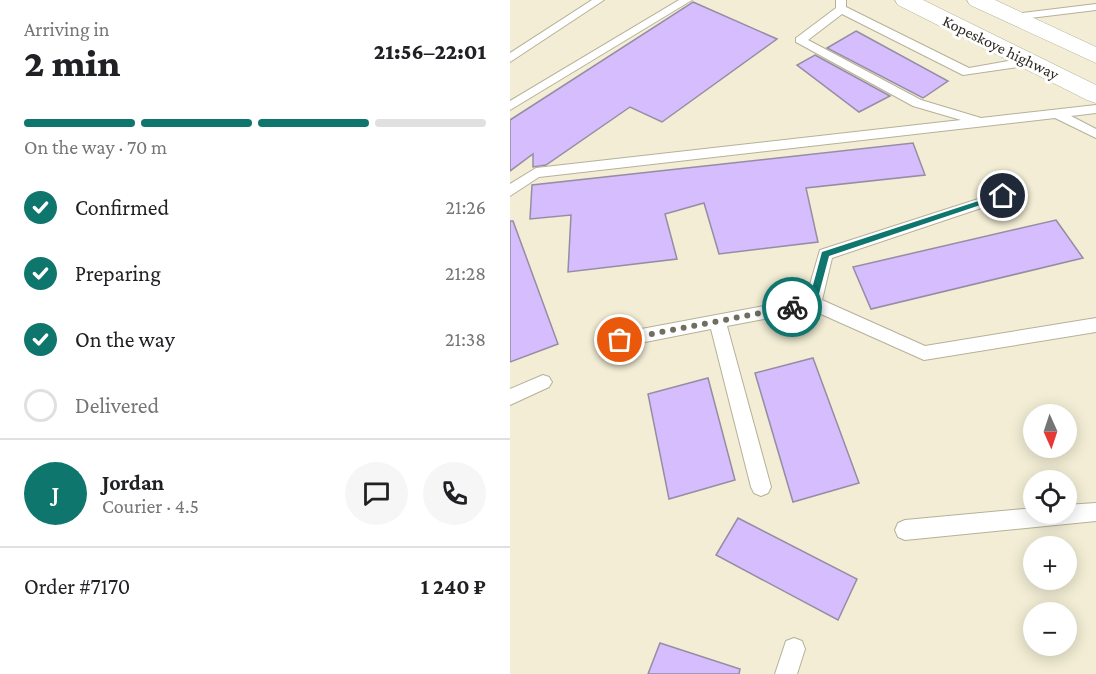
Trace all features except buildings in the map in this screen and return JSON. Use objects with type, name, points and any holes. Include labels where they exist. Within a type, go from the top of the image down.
[{"type":"main road","name":"Kopeskoye highway","points":[[906,0],[1096,95]]},
{"type":"main road","name":"Kopeskoye highway","points":[[981,0],[1096,56]]},
{"type":"lane","points":[[510,58],[599,0]]},
{"type":"lane","points":[[510,106],[687,0]]},
{"type":"lane","points":[[984,123],[916,103],[800,40],[841,5],[967,72],[1031,61]]},
{"type":"lane","points":[[1014,17],[1095,6]]},
{"type":"lane","points":[[1072,9],[1096,19]]},
{"type":"lane","points":[[510,192],[536,173],[1096,109]]},
{"type":"lane","points":[[1058,114],[1096,134]]},
{"type":"lane","points":[[813,303],[825,254],[1003,196]]},
{"type":"lane","points":[[620,340],[813,303],[924,353],[1096,325]]},
{"type":"lane","points":[[717,321],[761,487]]},
{"type":"lane","points":[[510,397],[543,382]]},
{"type":"lane","points":[[905,530],[1096,512]]},
{"type":"lane","points":[[786,674],[794,649]]},
{"type":"way so far","points":[[620,340],[792,307]]},
{"type":"route","points":[[792,307],[813,303],[825,254],[1003,196]]}]
